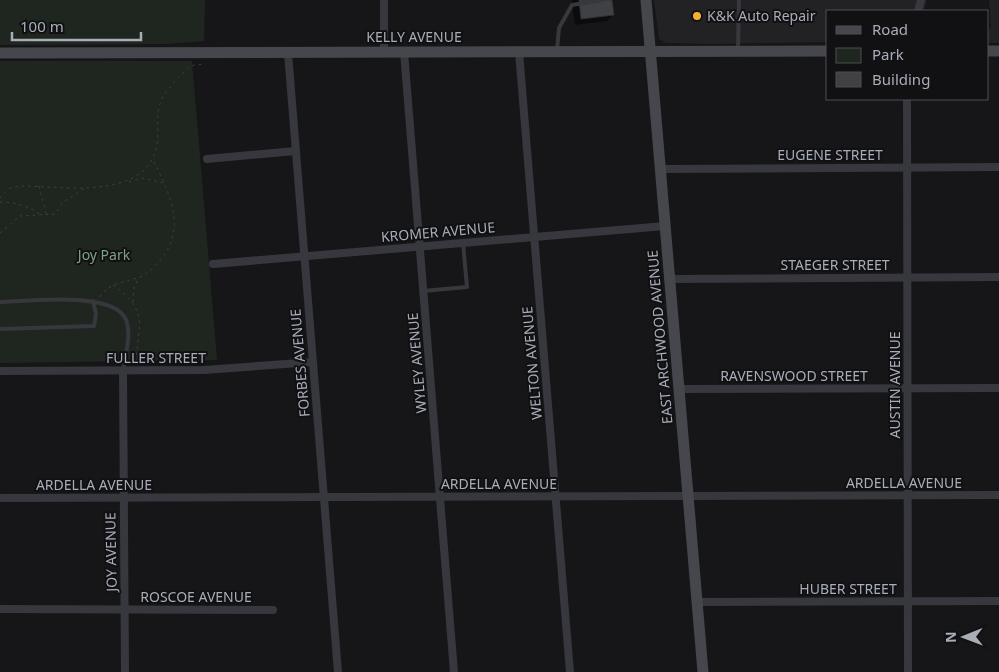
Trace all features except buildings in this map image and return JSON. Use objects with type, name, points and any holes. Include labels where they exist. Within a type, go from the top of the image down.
[{"type":"main road","name":"EAST ARCHWOOD AVENUE","points":[[646,0],[703,672]]},
{"type":"main road","name":"KELLY AVENUE","points":[[0,53],[826,51]]},
{"type":"street","points":[[384,0],[384,52]]},
{"type":"street","name":"WYLEY AVENUE","points":[[404,52],[454,672]]},
{"type":"street","name":"WELTON AVENUE","points":[[520,52],[570,672]]},
{"type":"street","name":"FORBES AVENUE","points":[[288,53],[338,672]]},
{"type":"street","name":"AUSTIN AVENUE","points":[[907,100],[908,672]]},
{"type":"street","points":[[207,159],[296,151]]},
{"type":"street","name":"EUGENE STREET","points":[[660,169],[999,167]]},
{"type":"street","name":"KROMER AVENUE","points":[[213,264],[665,226]]},
{"type":"street","name":"STAEGER STREET","points":[[670,279],[999,278]]},
{"type":"street","name":"FULLER STREET","points":[[0,370],[122,371],[230,369],[313,362]]},
{"type":"street","name":"JOY AVENUE","points":[[122,371],[126,672]]},
{"type":"street","name":"RAVENSWOOD STREET","points":[[679,389],[999,388]]},
{"type":"street","name":"ARDELLA AVENUE","points":[[0,498],[999,495]]},
{"type":"street","name":"HUBER STREET","points":[[698,602],[999,601]]},
{"type":"street","name":"ROSCOE AVENUE","points":[[0,610],[273,610]]},
{"type":"lane","points":[[557,52],[559,28],[572,5],[602,0]]},
{"type":"lane","points":[[738,51],[739,0]]},
{"type":"lane","points":[[424,291],[467,287],[463,243]]},
{"type":"lane","points":[[0,302],[95,302],[114,307],[124,315],[128,327],[122,371]]},
{"type":"lane","points":[[0,329],[94,326],[95,302]]},
{"type":"path","points":[[126,183],[137,176],[156,150],[156,113],[164,96],[193,65],[204,65],[203,53]]},
{"type":"path","points":[[95,302],[112,285],[146,275],[160,260],[172,239],[175,222],[171,195],[152,158]]},
{"type":"path","points":[[0,198],[10,188],[20,186],[108,187],[142,178],[164,183]]},
{"type":"path","points":[[39,186],[46,214]]},
{"type":"path","points":[[0,233],[20,216],[55,214],[63,202],[87,186]]},
{"type":"path","points":[[0,202],[14,202],[29,206],[41,215]]},
{"type":"path","points":[[133,303],[134,288],[140,277]]},
{"type":"shaded area","points":[[654,0],[927,0],[924,10],[826,10],[826,42],[712,44],[666,43],[659,39]]},
{"type":"shaded area","points":[[989,0],[999,0],[999,43],[989,43],[989,30],[991,27]]},
{"type":"green space","points":[[0,0],[205,0],[204,41],[166,44],[0,45]]},
{"type":"green space","name":"Joy Park","points":[[0,61],[192,61],[217,360],[0,363]]},
{"type":"place","name":"K&K Auto Repair","points":[[697,16]]}]
